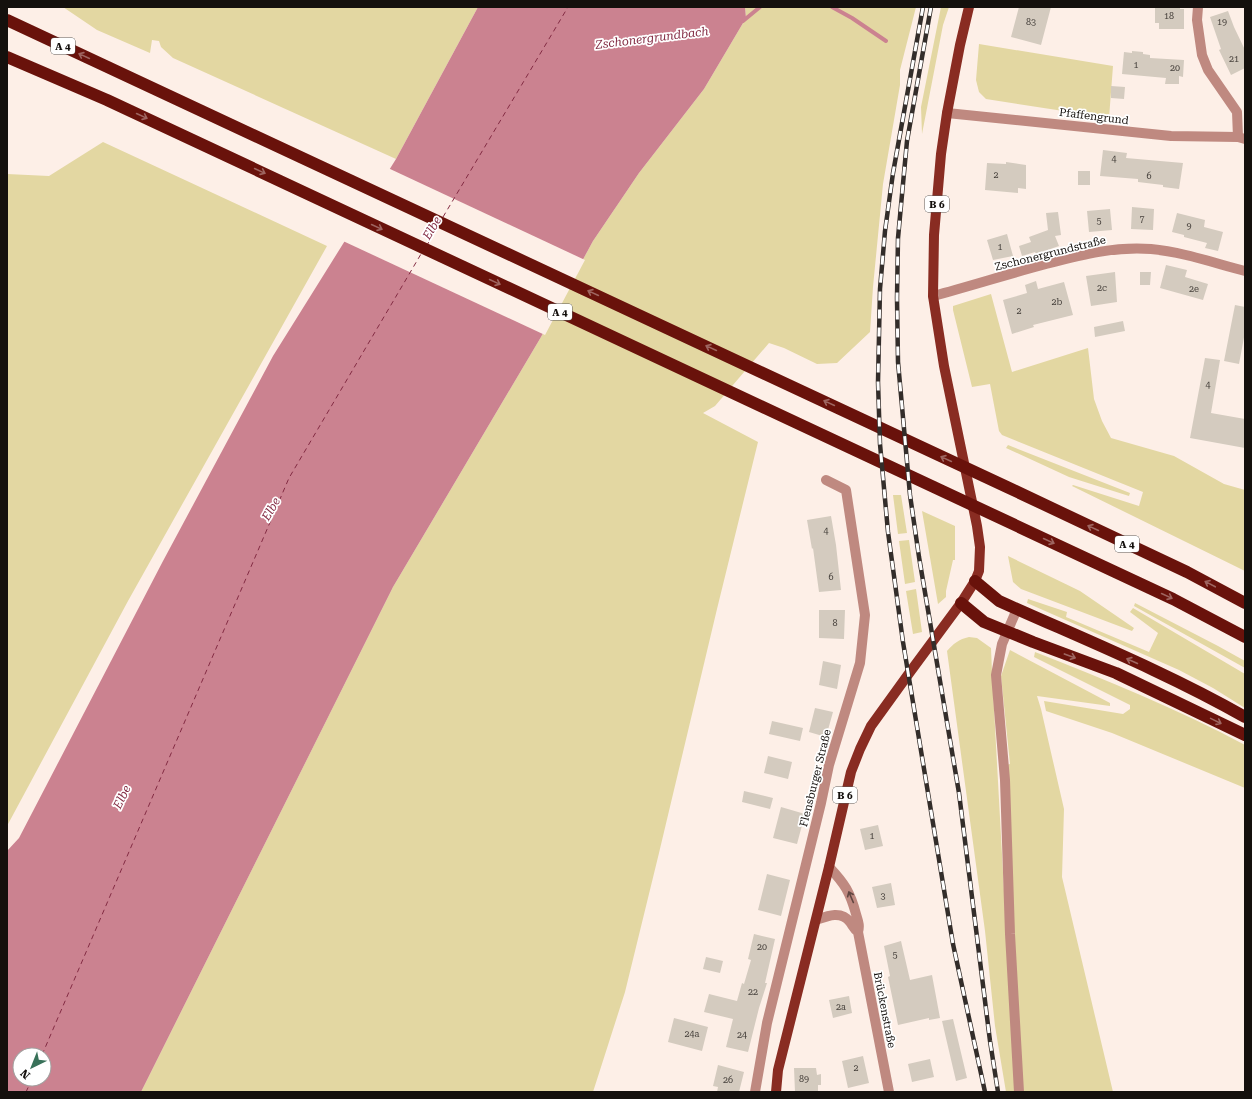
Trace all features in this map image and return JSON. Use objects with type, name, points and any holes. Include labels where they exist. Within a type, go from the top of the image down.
[{"type":"highway","name":"A 4","points":[[7,20],[1007,487],[1187,572],[1245,602]]},
{"type":"highway","name":"A 4","points":[[7,57],[107,100],[1173,599],[1245,637]]},
{"type":"highway","points":[[975,581],[999,601],[1167,677],[1211,698],[1245,717]]},
{"type":"highway","points":[[961,603],[984,622],[1116,673],[1245,736]]},
{"type":"main road","name":"B 6","points":[[776,1092],[778,1070],[829,867],[851,772],[871,726],[961,603],[975,581],[979,571],[980,548],[978,533],[944,366],[933,296],[934,235],[941,154],[947,113],[969,7]]},
{"type":"street","points":[[1198,7],[1198,26],[1202,55],[1208,70],[1224,95],[1238,112],[1242,138]]},
{"type":"street","name":"Pfaffengrund","points":[[947,113],[1164,135],[1242,138]]},
{"type":"street","name":"Zschonergrundstraße","points":[[933,296],[1022,270],[1088,253],[1111,250],[1151,249],[1179,253],[1245,271]]},
{"type":"street","name":"Flensburger Straße","points":[[756,1092],[771,1008],[829,765],[860,663],[863,638],[865,615],[846,490],[826,480]]},
{"type":"street","points":[[1017,609],[1002,644],[996,675],[1005,780],[1010,934],[1019,1092]]},
{"type":"street","name":"Brückenstraße","points":[[829,867],[840,879],[851,896],[860,926],[858,932],[889,1092]]},
{"type":"street","points":[[816,920],[833,915],[842,916],[849,921],[853,929],[858,932]]},
{"type":"shaded area","points":[[63,7],[478,7],[396,159],[173,58],[161,47],[159,41],[152,40],[150,53],[97,30]]},
{"type":"shaded area","points":[[745,7],[916,7],[900,70],[900,85],[883,184],[870,332],[837,363],[817,364],[784,348],[769,343],[715,406],[703,413],[758,442],[625,992],[593,1092],[141,1092],[393,587],[541,337],[593,241],[639,173],[704,89],[746,18]]},
{"type":"shaded area","points":[[941,7],[949,7],[943,25],[922,134],[921,107]]},
{"type":"shaded area","points":[[979,44],[1113,66],[1109,118],[986,99],[979,92],[976,80]]},
{"type":"shaded area","points":[[103,142],[327,246],[128,601],[7,826],[7,174],[49,176]]},
{"type":"shaded area","points":[[991,294],[1012,372],[1088,348],[1094,399],[1102,421],[1111,438],[1174,456],[1224,484],[1245,490],[1245,571],[1072,486],[1073,485],[1139,506],[1143,492],[1002,435],[999,431],[990,384],[972,387],[953,310],[953,306]]},
{"type":"shaded area","points":[[1008,445],[1130,493],[1129,496],[1069,477],[1006,448]]},
{"type":"shaded area","points":[[893,495],[901,495],[907,533],[898,534]]},
{"type":"shaded area","points":[[922,511],[955,526],[955,560],[953,560],[946,597],[938,604]]},
{"type":"shaded area","points":[[909,540],[915,582],[905,584],[899,541]]},
{"type":"shaded area","points":[[1008,556],[1080,591],[1134,628],[1132,631],[1021,589],[1013,582]]},
{"type":"shaded area","points":[[916,589],[922,632],[913,634],[906,591]]},
{"type":"shaded area","points":[[1028,599],[1067,612],[1066,617],[1149,652],[1158,633],[1130,612],[1133,608],[1245,674],[1245,708],[1213,688],[1179,670],[1027,603]]},
{"type":"shaded area","points":[[1135,603],[1245,661],[1245,668],[1134,606]]},
{"type":"shaded area","points":[[969,637],[977,638],[991,648],[1015,1092],[1006,1092],[995,1026],[985,931],[947,651],[956,642]]},
{"type":"shaded area","points":[[1010,650],[1110,703],[1110,706],[1037,696],[1064,809],[1062,877],[1113,1092],[1022,1092],[1006,765],[1010,764],[1001,676]]},
{"type":"shaded area","points":[[1035,652],[1168,707],[1245,745],[1245,788],[1112,733],[1046,711],[1044,701],[1123,714],[1130,709],[1130,705],[1034,657]]},
{"type":"water","name":"Elbe","points":[[478,7],[745,7],[746,18],[704,89],[639,173],[593,241],[541,337],[393,587],[141,1092],[7,1092],[7,851],[19,838],[163,561],[273,356],[396,159]]},
{"type":"pier","points":[[388,168],[585,260],[545,335],[343,241]]},
{"type":"building","points":[[1019,7],[1051,7],[1041,45],[1011,37]]},
{"type":"building","points":[[1155,7],[1180,7],[1180,9],[1184,9],[1184,29],[1159,29],[1159,23],[1155,23]]},
{"type":"building","points":[[1228,11],[1245,50],[1245,68],[1231,75],[1219,50],[1221,49],[1210,17]]},
{"type":"building","points":[[1132,51],[1143,52],[1143,54],[1150,55],[1150,58],[1184,60],[1183,77],[1179,76],[1179,84],[1165,84],[1166,78],[1122,74],[1124,52],[1132,53]]},
{"type":"building","points":[[1111,86],[1125,87],[1124,99],[1111,98]]},
{"type":"building","points":[[1103,150],[1127,153],[1126,158],[1183,163],[1179,189],[1163,187],[1163,185],[1138,182],[1138,179],[1100,176]]},
{"type":"building","points":[[1006,162],[1026,165],[1026,189],[1018,188],[1018,193],[985,190],[987,163],[1006,164]]},
{"type":"building","points":[[1078,171],[1090,171],[1090,185],[1078,185]]},
{"type":"building","points":[[1132,207],[1154,209],[1153,230],[1131,229]]},
{"type":"building","points":[[1110,209],[1112,230],[1089,232],[1087,211]]},
{"type":"building","points":[[1058,212],[1061,235],[1055,236],[1059,246],[1036,254],[1035,252],[1022,256],[1019,246],[1031,242],[1029,237],[1048,230],[1046,213]]},
{"type":"building","points":[[1177,213],[1205,220],[1204,227],[1223,232],[1218,251],[1205,248],[1207,243],[1172,232]]},
{"type":"building","points":[[1007,234],[1013,256],[993,260],[987,240]]},
{"type":"building","points":[[1166,265],[1187,270],[1185,277],[1208,284],[1203,300],[1160,288]]},
{"type":"building","points":[[1115,272],[1117,302],[1091,306],[1086,276]]},
{"type":"building","points":[[1140,272],[1151,272],[1150,285],[1140,285]]},
{"type":"building","points":[[1036,281],[1038,289],[1064,282],[1073,315],[1033,325],[1034,327],[1012,334],[1003,300],[1027,293],[1025,285]]},
{"type":"building","points":[[1235,305],[1245,307],[1245,332],[1239,364],[1224,361]]},
{"type":"building","points":[[1123,321],[1125,331],[1095,337],[1094,327]]},
{"type":"building","points":[[1205,358],[1220,360],[1211,413],[1245,419],[1245,448],[1190,438]]},
{"type":"building","points":[[831,516],[841,590],[819,592],[813,548],[812,549],[807,520]]},
{"type":"building","points":[[819,610],[845,610],[844,639],[819,638]]},
{"type":"building","points":[[823,661],[841,665],[837,689],[819,685]]},
{"type":"building","points":[[815,708],[833,712],[826,737],[809,732]]},
{"type":"building","points":[[772,721],[803,728],[800,741],[769,734]]},
{"type":"building","points":[[768,756],[792,762],[788,779],[764,773]]},
{"type":"building","points":[[744,791],[773,798],[770,809],[742,802]]},
{"type":"building","points":[[781,807],[805,814],[797,844],[773,838]]},
{"type":"building","points":[[878,825],[883,846],[865,850],[860,829]]},
{"type":"building","points":[[767,874],[790,880],[781,916],[758,910]]},
{"type":"building","points":[[891,883],[895,905],[877,908],[872,887]]},
{"type":"building","points":[[754,934],[775,939],[765,983],[767,983],[748,1052],[726,1047],[733,1019],[704,1012],[709,994],[737,1001],[751,960],[748,959]]},
{"type":"building","points":[[901,941],[910,980],[932,975],[940,1018],[929,1020],[929,1018],[898,1025],[888,977],[890,976],[884,946]]},
{"type":"building","points":[[706,957],[723,961],[720,973],[703,969]]},
{"type":"building","points":[[849,996],[852,1013],[833,1018],[829,1000]]},
{"type":"building","points":[[674,1018],[708,1027],[702,1051],[668,1042]]},
{"type":"building","points":[[953,1019],[967,1078],[956,1081],[942,1021]]},
{"type":"building","points":[[863,1056],[869,1083],[848,1088],[842,1061]]},
{"type":"building","points":[[930,1059],[934,1077],[912,1082],[908,1064]]},
{"type":"building","points":[[718,1065],[744,1072],[739,1092],[717,1092],[718,1087],[713,1086]]},
{"type":"building","points":[[794,1068],[816,1068],[817,1075],[821,1074],[821,1085],[818,1085],[818,1092],[795,1092]]},
{"type":"waterway","name":"Zschonergrundbach","points":[[743,21],[760,7]]},
{"type":"waterway","name":"Zschonergrundbach","points":[[832,7],[852,18],[886,41]]},
{"type":"ferry route","points":[[443,217],[568,7]]},
{"type":"ferry route","points":[[427,245],[438,227]]},
{"type":"ferry route","points":[[45,1047],[289,478],[421,254]]},
{"type":"ferry route","points":[[26,1092],[28,1087]]},
{"type":"railway","points":[[923,7],[893,173],[885,231],[880,289],[878,382],[880,444],[888,532],[903,642],[953,944],[985,1092]]},
{"type":"railway","points":[[931,7],[907,141],[904,173],[898,238],[898,362],[910,495],[959,793],[990,1041],[998,1092]]}]
